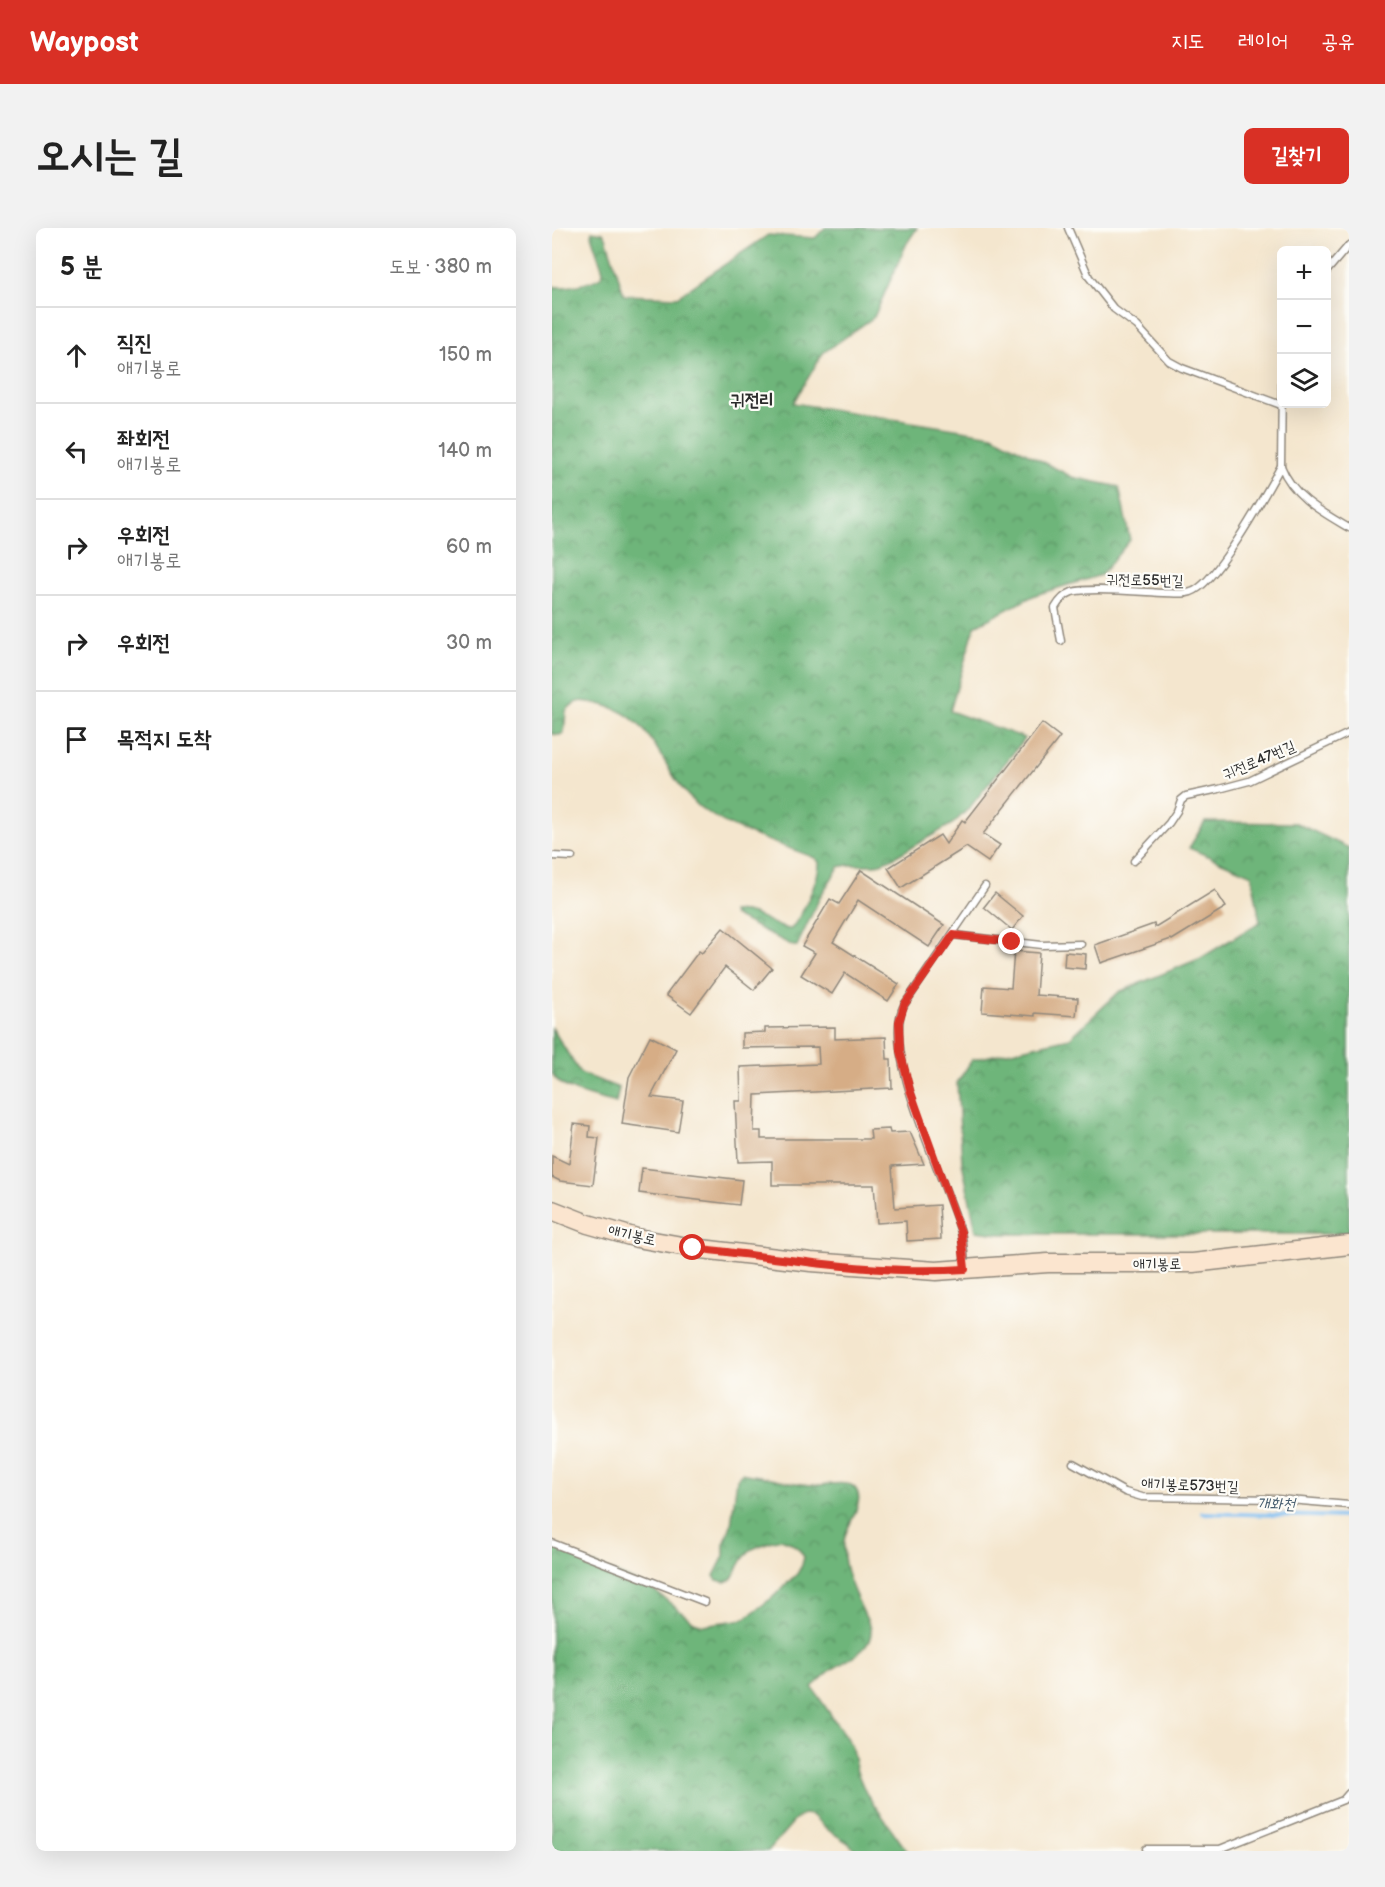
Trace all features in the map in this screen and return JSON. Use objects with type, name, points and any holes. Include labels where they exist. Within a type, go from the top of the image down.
[{"type":"main road","name":"애기봉로","points":[[552,1210],[588,1224],[637,1238],[693,1248],[882,1268],[936,1271],[1048,1263],[1193,1263],[1349,1245]]},
{"type":"lane","points":[[1068,228],[1089,277],[1114,309],[1137,326],[1169,361],[1277,404]]},
{"type":"lane","points":[[1331,266],[1349,245]]},
{"type":"lane","points":[[1281,408],[1281,466],[1291,485],[1304,499],[1349,528]]},
{"type":"lane","name":"귀전로55번길","points":[[1061,641],[1055,608],[1060,599],[1071,592],[1175,593],[1191,592],[1202,586],[1239,537],[1281,466]]},
{"type":"lane","name":"귀전로47번길","points":[[1134,861],[1169,823],[1181,800],[1186,796],[1249,781],[1349,733]]},
{"type":"lane","points":[[552,856],[572,857]]},
{"type":"lane","points":[[965,1269],[961,1232],[910,1090],[900,1051],[899,1022],[904,1005],[986,886]]},
{"type":"lane","points":[[953,935],[1042,945],[1081,944]]},
{"type":"lane","name":"애기봉로573번길","points":[[1073,1463],[1125,1492],[1142,1497],[1277,1499],[1349,1505]]},
{"type":"lane","points":[[552,1543],[705,1602]]},
{"type":"lane","points":[[1146,1849],[1220,1849],[1343,1800],[1349,1793]]},
{"type":"green space","points":[[825,228],[917,228],[907,243],[874,317],[823,353],[793,403],[992,435],[1072,477],[1119,487],[1130,540],[1101,575],[1035,595],[975,626],[950,711],[1025,738],[970,807],[954,823],[891,859],[875,865],[839,867],[821,895],[797,946],[793,946],[733,915],[732,912],[750,913],[791,929],[813,887],[819,869],[819,862],[815,858],[745,832],[705,811],[689,797],[646,733],[633,720],[616,709],[589,702],[575,703],[566,711],[564,733],[552,734],[552,286],[578,285],[602,276],[603,271],[591,235],[592,231],[603,233],[606,237],[624,295],[677,297],[768,235],[815,238]]},
{"type":"green space","points":[[1205,822],[1296,823],[1349,848],[1349,1234],[1000,1234],[976,1231],[962,1162],[957,1083],[972,1060],[1070,1038],[1119,992],[1201,958],[1260,922],[1252,875],[1189,848]]},
{"type":"green space","points":[[552,1028],[580,1073],[619,1088],[616,1103],[579,1093],[561,1084],[555,1078],[552,1071]]},
{"type":"green space","points":[[742,1473],[804,1484],[847,1484],[856,1490],[858,1503],[845,1536],[844,1559],[860,1606],[871,1628],[870,1636],[863,1649],[830,1671],[812,1687],[851,1745],[857,1772],[866,1793],[907,1851],[857,1851],[812,1815],[803,1814],[768,1851],[552,1851],[552,1547],[651,1588],[694,1622],[703,1625],[744,1619],[772,1598],[797,1574],[804,1557],[799,1549],[781,1539],[750,1550],[731,1580],[725,1582],[717,1580],[714,1576],[724,1556],[724,1545],[731,1525],[737,1479]]},
{"type":"building","points":[[1042,723],[1060,737],[983,834],[1000,845],[988,862],[966,847],[901,888],[888,868],[940,835],[946,844],[962,820],[965,822]]},
{"type":"building","points":[[861,870],[944,925],[929,947],[858,900],[833,942],[899,984],[888,1001],[845,973],[832,994],[801,975],[815,953],[802,946],[830,899],[839,904]]},
{"type":"building","points":[[1215,890],[1226,907],[1172,940],[1101,963],[1095,945],[1154,924],[1155,927]]},
{"type":"building","points":[[995,893],[1023,916],[1012,930],[984,907]]},
{"type":"building","points":[[723,928],[772,968],[754,990],[725,967],[691,1013],[666,995],[699,951],[702,953]]},
{"type":"building","points":[[1014,951],[1039,953],[1036,995],[1078,998],[1076,1016],[982,1012],[984,986],[1011,988]]},
{"type":"building","points":[[1065,952],[1086,954],[1085,969],[1064,967]]},
{"type":"building","points":[[835,1027],[835,1039],[886,1037],[887,1059],[891,1059],[892,1088],[755,1095],[754,1131],[761,1131],[761,1139],[871,1139],[870,1130],[889,1129],[890,1133],[910,1132],[924,1164],[892,1166],[895,1208],[939,1205],[941,1239],[907,1241],[906,1221],[877,1223],[874,1185],[772,1185],[772,1161],[738,1162],[735,1101],[741,1101],[740,1067],[819,1064],[818,1047],[742,1048],[742,1033],[765,1032],[765,1028]]},
{"type":"building","points":[[650,1036],[676,1049],[651,1097],[683,1101],[678,1132],[622,1124],[629,1077]]},
{"type":"building","points":[[574,1124],[590,1126],[589,1137],[599,1138],[593,1185],[560,1181],[552,1177],[552,1156],[569,1164]]},
{"type":"building","points":[[642,1168],[742,1180],[739,1205],[639,1193]]},
{"type":"waterway","name":"개화천","points":[[1202,1513],[1349,1517]]},
{"type":"district","name":"귀전리","points":[[752,400]]},
{"type":"route","points":[[693,1248],[882,1268],[936,1271],[965,1269],[961,1232],[923,1129],[900,1051],[900,1013],[953,935],[1012,942]]}]
